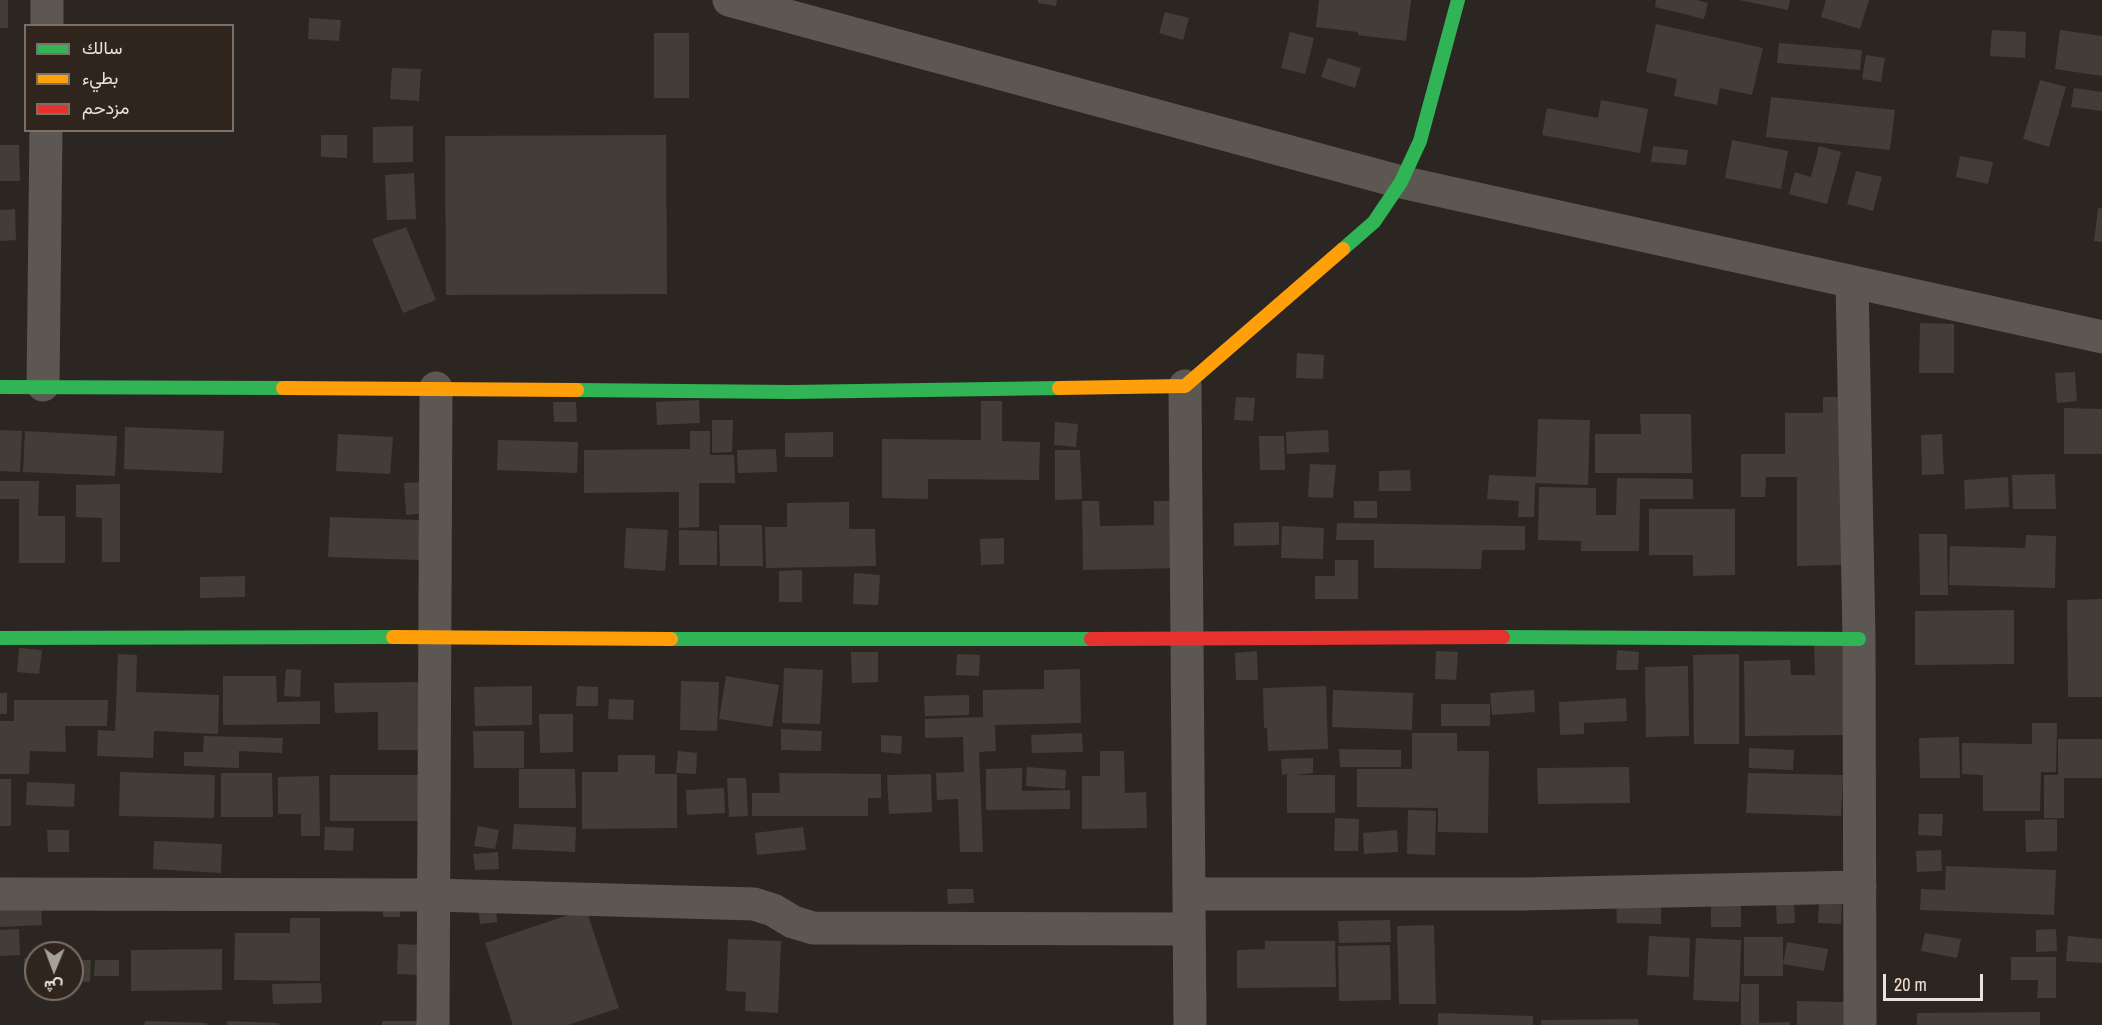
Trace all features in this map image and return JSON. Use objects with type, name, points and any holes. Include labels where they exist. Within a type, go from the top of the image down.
[{"type":"street","points":[[47,0],[47,24]]},
{"type":"street","points":[[729,0],[1401,182],[2102,337]]},
{"type":"street","points":[[0,387],[791,392],[1185,386],[1374,222],[1401,182],[1420,141],[1458,0]]},
{"type":"street","points":[[43,386],[46,132]]},
{"type":"street","points":[[1852,282],[1859,639],[1860,1025]]},
{"type":"street","points":[[1185,386],[1190,1025]]},
{"type":"street","points":[[433,1025],[436,388]]},
{"type":"street","points":[[0,638],[1508,637],[1859,639]]},
{"type":"street","points":[[1189,894],[1522,894],[1860,887]]},
{"type":"street","points":[[0,894],[434,895],[754,904],[773,910],[793,922],[813,928],[1189,929]]},
{"type":"building","points":[[0,0],[8,0],[8,28],[0,28]]},
{"type":"building","points":[[1038,0],[1057,0],[1056,6],[1038,3]]},
{"type":"building","points":[[1319,0],[1411,0],[1406,41],[1316,27]]},
{"type":"building","points":[[1656,0],[1697,0],[1708,3],[1704,19],[1655,7]]},
{"type":"building","points":[[1739,0],[1790,0],[1788,10]]},
{"type":"building","points":[[1826,0],[1869,0],[1860,29],[1821,17]]},
{"type":"building","points":[[1165,12],[1189,18],[1183,40],[1159,33]]},
{"type":"building","points":[[309,18],[341,20],[339,41],[308,39]]},
{"type":"building","points":[[1656,24],[1763,48],[1752,95],[1720,88],[1717,105],[1674,96],[1677,79],[1646,72]]},
{"type":"building","points":[[1992,30],[2026,32],[2025,58],[1990,56]]},
{"type":"building","points":[[2060,30],[2102,36],[2102,76],[2055,69]]},
{"type":"building","points":[[1290,32],[1314,38],[1305,74],[1281,68]]},
{"type":"building","points":[[654,33],[689,33],[689,98],[654,98]]},
{"type":"building","points":[[1779,43],[1862,50],[1860,70],[1777,63]]},
{"type":"building","points":[[1866,55],[1885,58],[1881,82],[1862,79]]},
{"type":"building","points":[[1328,58],[1361,68],[1355,88],[1321,77]]},
{"type":"building","points":[[392,68],[421,69],[419,101],[390,99]]},
{"type":"building","points":[[2040,80],[2066,87],[2049,147],[2023,139]]},
{"type":"building","points":[[2074,88],[2102,92],[2102,111],[2071,107]]},
{"type":"building","points":[[1771,97],[1895,110],[1890,150],[1766,137]]},
{"type":"building","points":[[1601,100],[1648,109],[1640,153],[1542,135],[1547,108],[1598,118]]},
{"type":"building","points":[[413,126],[413,162],[373,163],[373,127]]},
{"type":"building","points":[[321,135],[347,135],[347,158],[321,157]]},
{"type":"building","points":[[666,135],[667,294],[446,295],[445,136]]},
{"type":"building","points":[[1732,140],[1788,151],[1781,189],[1725,178]]},
{"type":"building","points":[[0,145],[19,145],[20,181],[0,181]]},
{"type":"building","points":[[1653,146],[1688,150],[1686,165],[1651,162]]},
{"type":"building","points":[[1819,146],[1841,152],[1827,204],[1789,194],[1795,172],[1811,177]]},
{"type":"building","points":[[1960,156],[1993,162],[1988,184],[1956,177]]},
{"type":"building","points":[[1856,171],[1882,177],[1873,211],[1847,204]]},
{"type":"building","points":[[414,173],[416,219],[387,220],[385,175]]},
{"type":"building","points":[[2098,208],[2102,208],[2102,242],[2094,241]]},
{"type":"building","points":[[15,209],[16,240],[0,241],[0,210]]},
{"type":"building","points":[[406,227],[436,300],[403,313],[372,239]]},
{"type":"building","points":[[1920,323],[1954,324],[1954,373],[1919,373]]},
{"type":"building","points":[[1297,353],[1324,355],[1323,379],[1296,378]]},
{"type":"building","points":[[2075,372],[2077,401],[2057,403],[2055,373]]},
{"type":"building","points":[[1236,397],[1255,398],[1253,421],[1234,420]]},
{"type":"building","points":[[1823,397],[1842,397],[1842,565],[1797,566],[1797,477],[1766,477],[1765,497],[1741,497],[1741,454],[1785,454],[1785,413],[1823,413]]},
{"type":"building","points":[[699,400],[700,423],[657,425],[656,402]]},
{"type":"building","points":[[981,401],[1002,401],[1002,441],[1040,442],[1039,480],[928,479],[928,499],[882,498],[882,439],[981,440]]},
{"type":"building","points":[[553,402],[576,402],[577,422],[554,422]]},
{"type":"building","points":[[2064,408],[2102,409],[2102,454],[2064,454]]},
{"type":"building","points":[[1640,414],[1691,414],[1692,473],[1595,473],[1595,434],[1641,434]]},
{"type":"building","points":[[1538,419],[1590,420],[1588,485],[1535,483],[1534,517],[1518,517],[1519,501],[1487,499],[1489,475],[1536,477]]},
{"type":"building","points":[[712,420],[733,420],[732,452],[712,453]]},
{"type":"building","points":[[1055,422],[1078,424],[1076,447],[1054,445]]},
{"type":"building","points":[[125,427],[224,431],[222,473],[124,469]]},
{"type":"building","points":[[0,430],[22,431],[20,472],[0,471]]},
{"type":"building","points":[[1328,430],[1329,452],[1287,454],[1286,432]]},
{"type":"building","points":[[25,431],[117,436],[115,476],[23,472]]},
{"type":"building","points":[[690,431],[710,431],[710,455],[734,455],[735,483],[699,483],[699,527],[679,528],[679,492],[584,493],[584,450],[690,449]]},
{"type":"building","points":[[833,432],[833,457],[785,457],[785,433]]},
{"type":"building","points":[[338,434],[393,437],[390,474],[336,471]]},
{"type":"building","points":[[1942,434],[1944,474],[1922,475],[1921,435]]},
{"type":"building","points":[[1259,436],[1284,436],[1285,470],[1260,470]]},
{"type":"building","points":[[498,440],[578,442],[577,473],[497,470]]},
{"type":"building","points":[[776,449],[777,472],[738,473],[737,450]]},
{"type":"building","points":[[1055,450],[1080,450],[1082,499],[1055,500]]},
{"type":"building","points":[[1310,464],[1336,465],[1333,498],[1308,497]]},
{"type":"building","points":[[1410,470],[1411,491],[1379,491],[1379,471]]},
{"type":"building","points":[[2055,474],[2056,509],[2013,509],[2012,475]]},
{"type":"building","points":[[2008,477],[2009,507],[1965,509],[1964,480]]},
{"type":"building","points":[[1617,478],[1693,479],[1693,499],[1640,499],[1639,551],[1581,551],[1581,541],[1538,540],[1539,487],[1596,488],[1596,515],[1616,515]]},
{"type":"building","points":[[0,481],[39,481],[38,516],[65,516],[65,563],[19,563],[19,499],[0,499]]},
{"type":"building","points":[[422,482],[425,513],[406,515],[404,483]]},
{"type":"building","points":[[120,484],[120,562],[102,562],[102,518],[76,517],[76,485]]},
{"type":"building","points":[[1082,501],[1099,501],[1100,526],[1154,525],[1154,501],[1183,501],[1184,568],[1083,570]]},
{"type":"building","points":[[1354,501],[1377,501],[1377,518],[1354,518]]},
{"type":"building","points":[[849,502],[849,529],[875,529],[876,566],[766,568],[765,527],[787,527],[787,503]]},
{"type":"building","points":[[1649,509],[1735,509],[1735,575],[1693,576],[1693,555],[1649,555]]},
{"type":"building","points":[[330,517],[420,520],[419,560],[328,557]]},
{"type":"building","points":[[1279,522],[1279,545],[1234,546],[1234,523]]},
{"type":"building","points":[[1337,523],[1525,526],[1525,550],[1482,550],[1481,569],[1374,568],[1374,540],[1336,540]]},
{"type":"building","points":[[719,525],[762,525],[763,566],[720,566]]},
{"type":"building","points":[[1282,526],[1324,528],[1323,559],[1281,558]]},
{"type":"building","points":[[626,528],[668,530],[665,571],[624,568]]},
{"type":"building","points":[[679,530],[717,531],[717,565],[679,565]]},
{"type":"building","points":[[1919,534],[1947,534],[1948,595],[1920,595]]},
{"type":"building","points":[[2026,535],[2056,536],[2055,588],[1949,585],[1950,546],[2025,548]]},
{"type":"building","points":[[1004,538],[1004,564],[981,565],[980,539]]},
{"type":"building","points":[[1335,560],[1358,560],[1358,599],[1315,599],[1315,576],[1335,576]]},
{"type":"building","points":[[802,570],[802,602],[779,602],[779,571]]},
{"type":"building","points":[[854,573],[880,575],[878,605],[853,604]]},
{"type":"building","points":[[245,576],[245,597],[200,598],[200,577]]},
{"type":"building","points":[[2102,599],[2102,697],[2068,697],[2067,600]]},
{"type":"building","points":[[2014,610],[2014,664],[1915,665],[1915,611]]},
{"type":"building","points":[[1814,639],[1844,639],[1846,735],[1745,736],[1744,661],[1790,660],[1791,675],[1815,675]]},
{"type":"building","points":[[19,648],[42,650],[39,674],[17,672]]},
{"type":"building","points":[[1617,650],[1639,652],[1638,670],[1616,670]]},
{"type":"building","points":[[1257,651],[1258,680],[1236,680],[1235,653]]},
{"type":"building","points":[[1436,651],[1458,652],[1456,680],[1435,679]]},
{"type":"building","points":[[851,652],[878,652],[878,682],[852,683]]},
{"type":"building","points":[[118,654],[137,655],[136,692],[219,695],[218,734],[154,731],[153,758],[97,756],[98,730],[115,731]]},
{"type":"building","points":[[957,654],[980,655],[979,676],[956,675]]},
{"type":"building","points":[[1739,654],[1739,744],[1694,744],[1693,655]]},
{"type":"building","points":[[1688,666],[1689,736],[1646,737],[1645,667]]},
{"type":"building","points":[[784,668],[823,670],[820,724],[782,723]]},
{"type":"building","points":[[286,669],[301,670],[300,697],[284,696]]},
{"type":"building","points":[[1080,669],[1081,723],[995,725],[996,751],[979,752],[983,852],[960,852],[958,799],[937,800],[936,773],[964,772],[963,737],[925,738],[925,719],[983,717],[983,690],[1044,689],[1044,670]]},
{"type":"building","points":[[223,676],[276,676],[277,702],[320,701],[320,724],[223,725]]},
{"type":"building","points":[[726,676],[779,685],[772,727],[719,719]]},
{"type":"building","points":[[681,681],[719,682],[717,731],[680,730]]},
{"type":"building","points":[[423,682],[424,750],[378,750],[378,712],[335,713],[334,683]]},
{"type":"building","points":[[532,686],[532,725],[475,726],[474,687]]},
{"type":"building","points":[[577,686],[598,687],[598,706],[576,706]]},
{"type":"building","points":[[1326,686],[1328,749],[1268,751],[1267,728],[1264,728],[1263,688]]},
{"type":"building","points":[[1333,690],[1413,693],[1412,730],[1332,727]]},
{"type":"building","points":[[1534,690],[1535,712],[1492,715],[1490,693]]},
{"type":"building","points":[[0,693],[7,693],[7,714],[0,714]]},
{"type":"building","points":[[969,695],[969,715],[925,716],[924,696]]},
{"type":"building","points":[[1626,698],[1627,721],[1584,723],[1584,734],[1560,735],[1559,702]]},
{"type":"building","points":[[609,699],[634,700],[633,720],[608,719]]},
{"type":"building","points":[[14,700],[108,700],[107,726],[65,726],[66,752],[30,751],[29,774],[0,774],[0,721],[14,721]]},
{"type":"building","points":[[1441,704],[1490,704],[1490,726],[1441,726]]},
{"type":"building","points":[[539,714],[573,714],[573,752],[540,753]]},
{"type":"building","points":[[2032,723],[2057,723],[2056,772],[2041,772],[2040,811],[1983,811],[1983,775],[1962,774],[1962,743],[2032,744]]},
{"type":"building","points":[[781,729],[822,731],[821,751],[781,750]]},
{"type":"building","points":[[473,731],[524,731],[524,768],[474,768]]},
{"type":"building","points":[[1082,733],[1083,752],[1032,753],[1031,735]]},
{"type":"building","points":[[1412,733],[1457,733],[1457,751],[1489,751],[1488,833],[1438,832],[1438,808],[1357,807],[1357,769],[1412,769]]},
{"type":"building","points":[[881,735],[902,736],[901,754],[881,752]]},
{"type":"building","points":[[204,736],[283,738],[282,753],[239,751],[239,768],[184,766],[184,752],[203,752]]},
{"type":"building","points":[[1959,737],[1960,778],[1920,778],[1919,738]]},
{"type":"building","points":[[2058,739],[2102,739],[2102,778],[2064,778],[2064,818],[2044,818],[2044,775],[2058,775]]},
{"type":"building","points":[[1749,748],[1794,750],[1793,770],[1749,768]]},
{"type":"building","points":[[1339,749],[1401,750],[1401,767],[1340,767]]},
{"type":"building","points":[[678,751],[697,753],[696,774],[676,773]]},
{"type":"building","points":[[1100,751],[1124,751],[1125,793],[1146,792],[1147,828],[1082,829],[1082,776],[1100,776]]},
{"type":"building","points":[[618,755],[655,755],[655,774],[677,774],[677,828],[582,829],[582,772],[618,772]]},
{"type":"building","points":[[1313,758],[1313,773],[1295,775],[1335,775],[1335,813],[1287,813],[1287,774],[1282,775],[1281,759]]},
{"type":"building","points":[[1027,767],[1066,770],[1065,789],[1026,786]]},
{"type":"building","points":[[1629,767],[1630,803],[1538,804],[1537,768]]},
{"type":"building","points":[[1022,768],[1022,791],[1070,790],[1070,809],[986,810],[986,769]]},
{"type":"building","points":[[519,769],[575,769],[576,808],[519,808]]},
{"type":"building","points":[[120,772],[215,775],[214,818],[119,816]]},
{"type":"building","points":[[221,773],[272,773],[273,817],[221,817]]},
{"type":"building","points":[[779,773],[881,774],[881,798],[868,798],[868,816],[752,816],[752,793],[780,793]]},
{"type":"building","points":[[1748,773],[1843,775],[1841,816],[1746,813]]},
{"type":"building","points":[[931,774],[932,812],[889,814],[887,775]]},
{"type":"building","points":[[330,775],[424,775],[424,821],[330,821]]},
{"type":"building","points":[[319,776],[320,836],[301,836],[301,814],[278,814],[278,777]]},
{"type":"building","points":[[727,778],[746,778],[748,816],[729,817]]},
{"type":"building","points":[[0,779],[11,779],[11,826],[0,826]]},
{"type":"building","points":[[27,782],[75,784],[74,807],[26,805]]},
{"type":"building","points":[[724,788],[725,813],[687,815],[686,790]]},
{"type":"building","points":[[1408,810],[1436,811],[1435,855],[1407,854]]},
{"type":"building","points":[[1919,814],[1943,814],[1942,836],[1918,835]]},
{"type":"building","points":[[1335,818],[1359,819],[1358,851],[1334,851]]},
{"type":"building","points":[[2057,819],[2057,851],[2026,852],[2025,820]]},
{"type":"building","points":[[514,824],[576,827],[575,852],[512,849]]},
{"type":"building","points":[[478,826],[499,830],[495,849],[474,846]]},
{"type":"building","points":[[325,827],[354,828],[353,851],[324,850]]},
{"type":"building","points":[[803,827],[806,850],[757,855],[755,833]]},
{"type":"building","points":[[47,830],[69,830],[69,852],[48,852]]},
{"type":"building","points":[[1397,830],[1398,852],[1364,854],[1363,833]]},
{"type":"building","points":[[154,841],[222,844],[221,873],[153,869]]},
{"type":"building","points":[[1941,850],[1942,871],[1917,872],[1916,851]]},
{"type":"building","points":[[498,852],[499,869],[475,870],[473,854]]},
{"type":"building","points":[[1946,866],[2056,870],[2054,915],[1920,910],[1921,889],[1945,890]]},
{"type":"building","points":[[947,889],[973,889],[974,903],[948,904]]},
{"type":"building","points":[[399,896],[400,917],[383,917],[382,897]]},
{"type":"building","points":[[1711,896],[1741,896],[1741,927],[1711,927]]},
{"type":"building","points":[[1616,902],[1661,902],[1661,924],[1617,923]]},
{"type":"building","points":[[1819,902],[1842,903],[1841,924],[1818,923]]},
{"type":"building","points":[[496,903],[497,922],[480,924],[478,905]]},
{"type":"building","points":[[1794,903],[1795,923],[1777,924],[1776,904]]},
{"type":"building","points":[[41,904],[42,925],[0,927],[0,905]]},
{"type":"building","points":[[586,909],[619,1008],[568,1025],[513,1025],[485,943]]},
{"type":"building","points":[[290,918],[320,918],[320,981],[234,980],[235,933],[290,933]]},
{"type":"building","points":[[1390,920],[1391,942],[1339,943],[1338,921]]},
{"type":"building","points":[[1434,925],[1436,1004],[1399,1004],[1397,926]]},
{"type":"building","points":[[19,929],[20,955],[0,956],[0,930]]},
{"type":"building","points":[[2056,929],[2057,951],[2036,952],[2036,930]]},
{"type":"building","points":[[1925,933],[1961,939],[1957,958],[1921,951]]},
{"type":"building","points":[[1649,936],[1690,938],[1689,977],[1647,975]]},
{"type":"building","points":[[2068,936],[2102,939],[2102,963],[2066,961]]},
{"type":"building","points":[[1744,937],[1783,937],[1783,976],[1744,976]]},
{"type":"building","points":[[1696,938],[1741,940],[1739,1002],[1693,1000]]},
{"type":"building","points":[[728,939],[781,941],[778,1013],[745,1011],[746,992],[726,991]]},
{"type":"building","points":[[1265,941],[1335,941],[1336,987],[1237,988],[1237,950],[1265,949]]},
{"type":"building","points":[[1787,942],[1828,949],[1824,971],[1783,964]]},
{"type":"building","points":[[398,944],[424,945],[422,975],[397,974]]},
{"type":"building","points":[[1390,945],[1391,1000],[1339,1001],[1338,946]]},
{"type":"building","points":[[222,949],[222,990],[131,991],[131,950]]},
{"type":"building","points":[[2011,957],[2056,957],[2056,998],[2037,998],[2038,980],[2011,980]]},
{"type":"building","points":[[84,960],[91,960],[90,982],[84,982]]},
{"type":"building","points":[[95,960],[119,960],[119,976],[94,976]]},
{"type":"building","points":[[321,983],[322,1003],[273,1004],[272,984]]},
{"type":"building","points":[[1741,984],[1759,984],[1759,1023],[1790,1022],[1790,1025],[1741,1025]]},
{"type":"building","points":[[1797,1001],[1844,1002],[1844,1025],[1797,1025]]},
{"type":"building","points":[[2040,1012],[2040,1025],[1917,1025],[1917,1013]]},
{"type":"building","points":[[1438,1013],[1533,1016],[1533,1025],[1438,1025]]},
{"type":"building","points":[[1638,1019],[1639,1025],[1541,1025],[1541,1020]]},
{"type":"building","points":[[145,1021],[207,1023],[207,1025],[144,1025]]},
{"type":"building","points":[[227,1021],[279,1023],[279,1025],[227,1025]]},
{"type":"building","points":[[382,1021],[427,1021],[427,1025],[382,1025]]},
{"type":"traffic: fast","points":[[1343,249],[1374,222],[1401,182],[1420,141],[1458,0]]},
{"type":"traffic: fast","points":[[0,387],[283,388]]},
{"type":"traffic: fast","points":[[577,390],[791,392],[1059,388]]},
{"type":"traffic: fast","points":[[0,638],[393,637]]},
{"type":"traffic: fast","points":[[1503,637],[1859,639]]},
{"type":"traffic: fast","points":[[671,639],[1091,639]]},
{"type":"traffic: slow","points":[[1059,388],[1185,386],[1343,249]]},
{"type":"traffic: slow","points":[[283,388],[577,390]]},
{"type":"traffic: slow","points":[[393,637],[671,639]]},
{"type":"traffic: jam","points":[[1091,639],[1503,637]]}]
